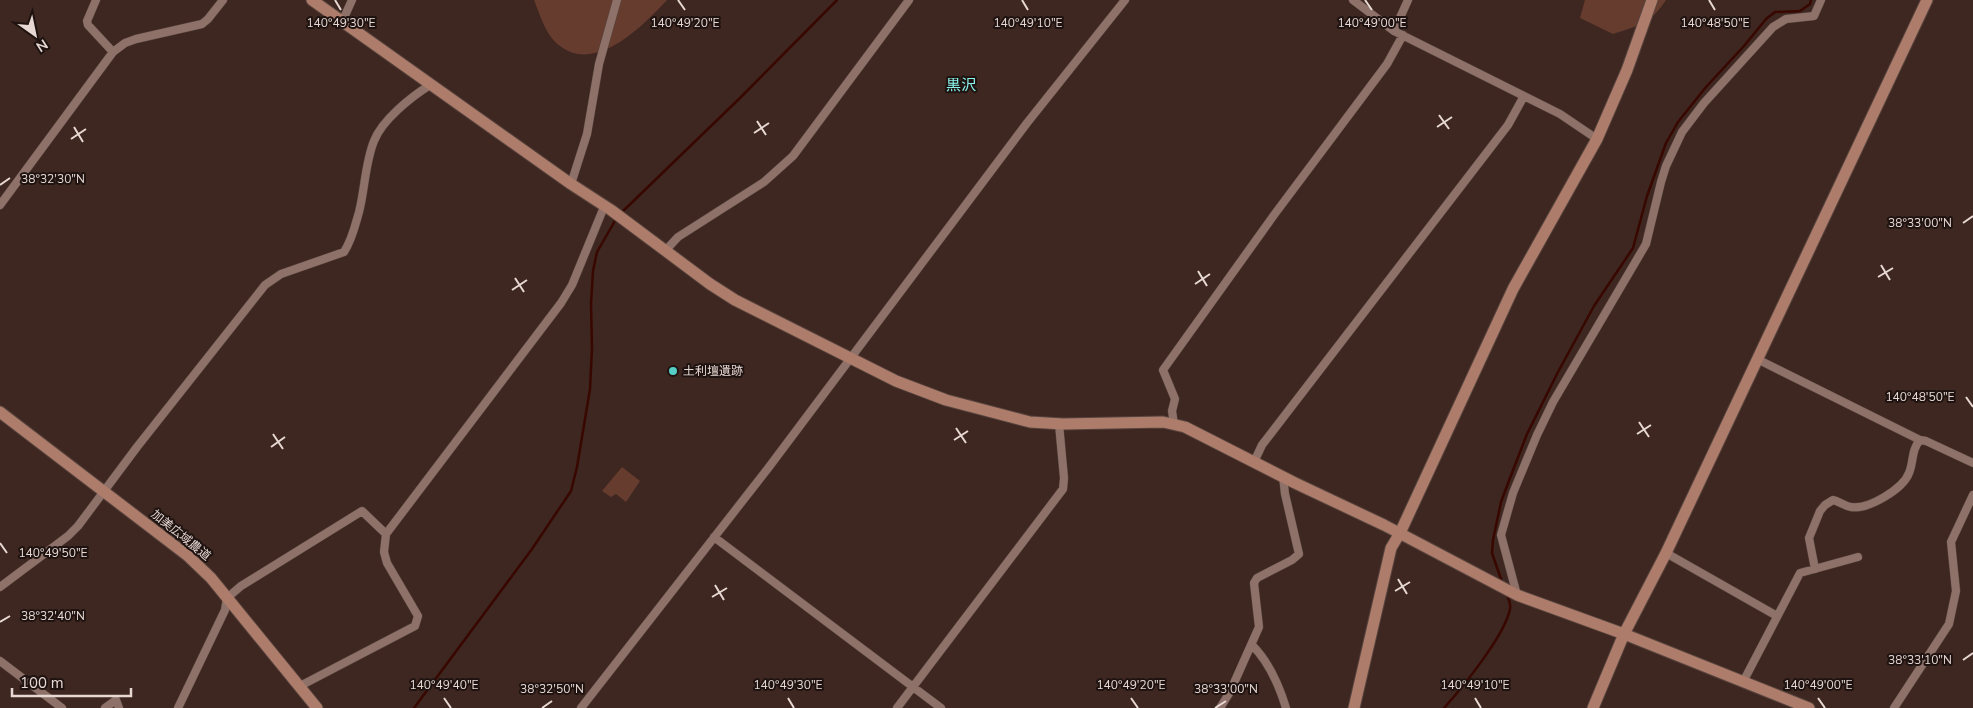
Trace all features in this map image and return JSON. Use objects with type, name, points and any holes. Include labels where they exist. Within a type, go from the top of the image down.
[{"type":"street","points":[[96,0],[87,21],[88,25],[113,52]]},
{"type":"street","points":[[0,205],[113,52],[136,39],[202,24],[223,0]]},
{"type":"street","points":[[312,0],[735,300],[849,359],[896,381],[946,400],[1030,422],[1059,424],[1162,422],[1174,424],[1195,432],[1400,533],[1514,593],[1624,634],[1809,708]]},
{"type":"street","points":[[342,22],[352,0]]},
{"type":"street","points":[[571,184],[587,134],[599,64],[617,0]]},
{"type":"street","points":[[665,251],[678,237],[764,182],[793,156],[909,0]]},
{"type":"street","points":[[583,707],[826,391],[1027,123],[1125,0]]},
{"type":"street","points":[[1353,0],[1394,31],[1560,114],[1597,140]]},
{"type":"street","points":[[1394,31],[1408,0]]},
{"type":"street","points":[[1354,708],[1390,548],[1400,533],[1513,289],[1597,140],[1627,70],[1652,0]]},
{"type":"street","points":[[1514,593],[1501,536],[1513,493],[1553,402],[1646,244],[1661,182],[1682,132],[1704,103],[1773,26],[1786,18],[1814,16],[1821,0]]},
{"type":"street","points":[[1593,708],[1624,634],[1666,554],[1926,0]]},
{"type":"street","points":[[1174,424],[1172,411],[1175,399],[1163,370],[1274,215],[1387,64],[1403,35]]},
{"type":"street","points":[[0,587],[68,536],[265,285],[281,274],[344,252],[354,228],[363,196],[372,148],[378,134],[409,99],[430,84]]},
{"type":"street","points":[[1254,462],[1262,445],[1336,346],[1508,125],[1524,96]]},
{"type":"street","points":[[300,686],[417,624],[418,616],[387,563],[384,552],[386,534],[561,303],[572,285],[607,209]]},
{"type":"street","points":[[1756,359],[1920,440],[1973,463]]},
{"type":"street","name":"加美広域農道","points":[[0,412],[188,556],[211,578],[317,708]]},
{"type":"street","points":[[897,708],[1062,489],[1064,478],[1059,424]]},
{"type":"street","points":[[1815,568],[1809,538],[1824,505],[1833,500],[1852,507],[1862,507],[1877,502],[1905,480],[1909,474],[1914,449],[1920,440]]},
{"type":"street","points":[[1220,708],[1230,692],[1252,645],[1259,622],[1254,583],[1257,578],[1292,560],[1298,554],[1283,476]]},
{"type":"street","points":[[1894,708],[1950,624],[1956,591],[1951,542],[1973,495]]},
{"type":"street","points":[[178,708],[225,610],[227,598],[241,586],[362,511],[386,534]]},
{"type":"street","points":[[714,537],[941,708]]},
{"type":"street","points":[[1666,554],[1776,616]]},
{"type":"street","points":[[1743,682],[1800,573],[1858,557]]},
{"type":"street","points":[[1252,645],[1262,656],[1274,677],[1286,708]]},
{"type":"street","points":[[0,661],[62,708]]},
{"type":"street","points":[[105,708],[116,700],[119,708]]},
{"type":"shaded area","points":[[534,0],[667,0],[633,33],[604,50],[589,54],[574,53],[555,42],[544,25]]},
{"type":"shaded area","points":[[1585,0],[1666,0],[1655,14],[1643,23],[1613,34],[1580,18]]},
{"type":"shaded area","points":[[622,467],[640,481],[626,502],[616,494],[611,497],[602,491]]},
{"type":"waterway","points":[[621,213],[741,97],[837,0]]},
{"type":"waterway","points":[[1502,582],[1492,553],[1501,502],[1527,434],[1558,372],[1594,306],[1633,248],[1647,196],[1666,143],[1678,122],[1706,87],[1766,19],[1775,12],[1800,11],[1810,4],[1811,0]]},
{"type":"waterway","points":[[414,708],[532,549],[571,491],[577,467],[590,389],[593,271],[597,252],[616,219]]},
{"type":"waterway","points":[[1444,708],[1472,674],[1492,646],[1507,620],[1510,601],[1506,594]]},
{"type":"place","name":"土利壇遺跡","points":[[673,371]]},
{"type":"district","name":"黒沢","points":[[961,85]]}]
